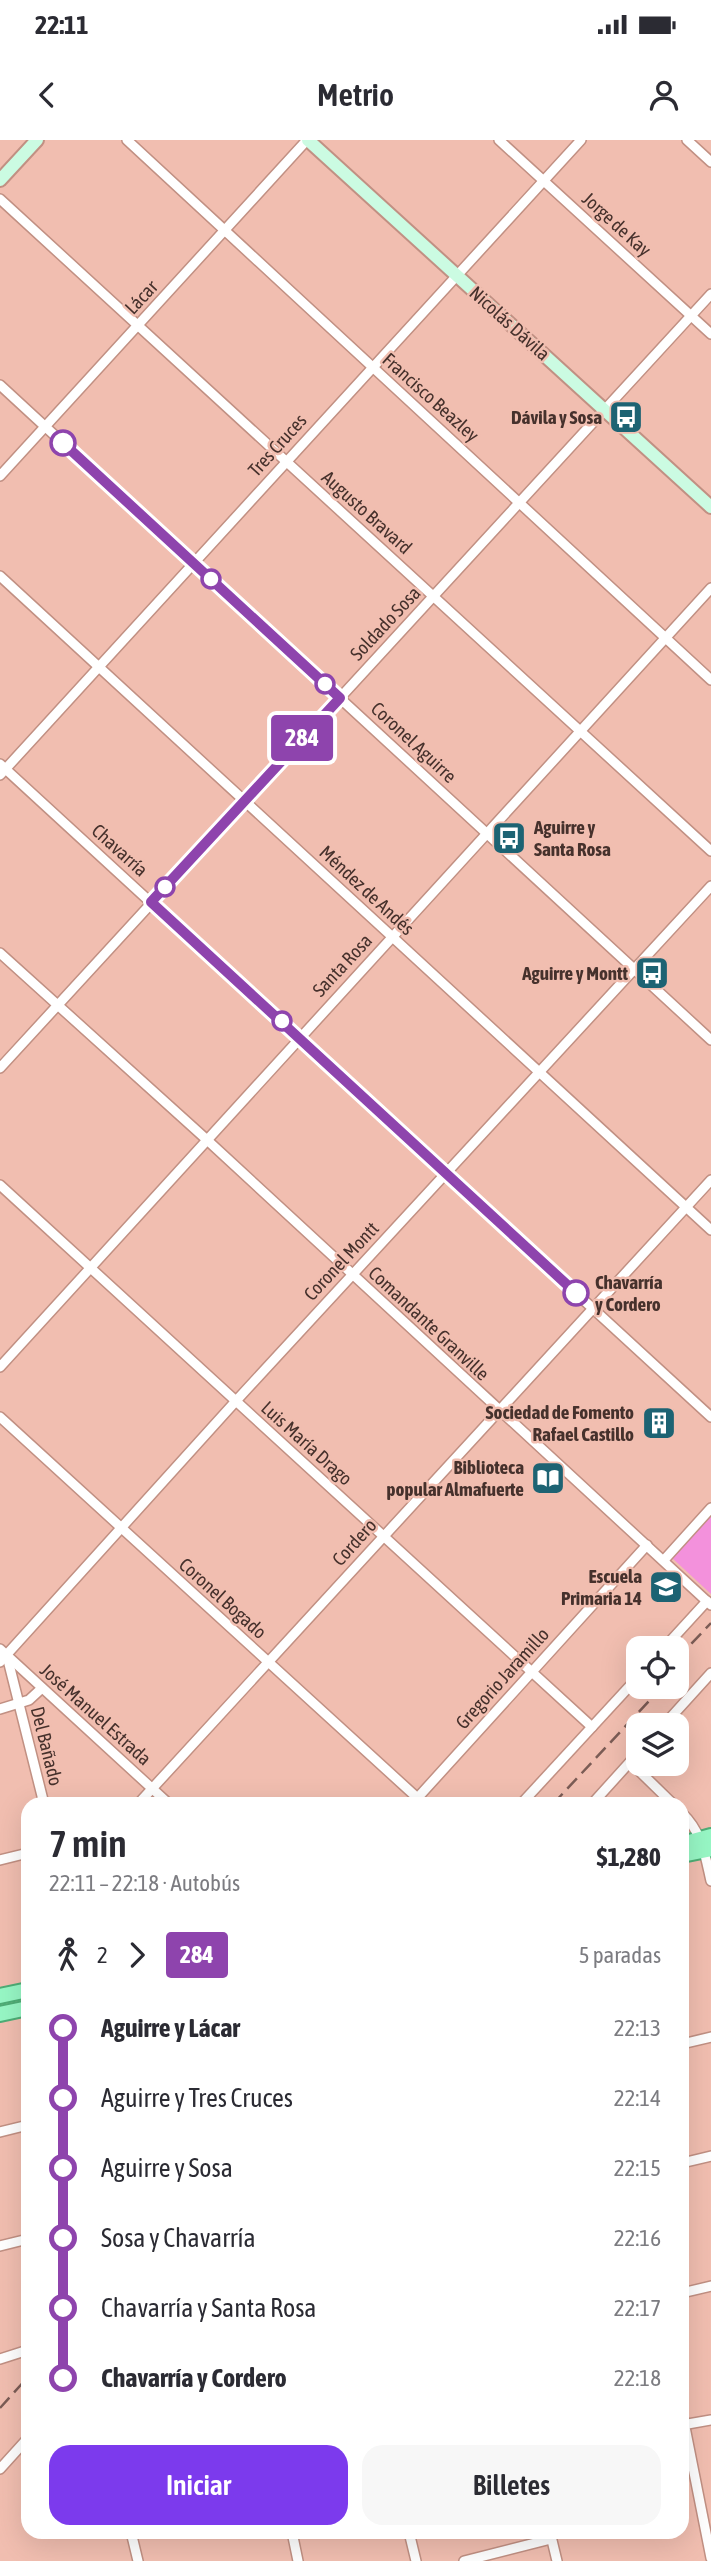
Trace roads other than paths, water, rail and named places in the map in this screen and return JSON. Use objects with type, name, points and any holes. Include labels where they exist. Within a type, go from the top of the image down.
[{"type":"main road","points":[[689,1844],[707,1844]]},
{"type":"main road","points":[[689,1852],[707,1844]]},
{"type":"main road","points":[[0,1996],[21,1992]]},
{"type":"main road","points":[[0,2014],[21,2010]]},
{"type":"street","points":[[0,180],[37,140]]},
{"type":"street","name":"Francisco Beazley","points":[[127,140],[711,680]]},
{"type":"street","name":"Lácar","points":[[0,476],[308,140]]},
{"type":"street","name":"Nicolás Dávila","points":[[308,140],[711,507]]},
{"type":"street","name":"Jorge de Kay","points":[[499,140],[711,334]]},
{"type":"street","name":"Tres Cruces","points":[[2,769],[581,140]]},
{"type":"street","points":[[687,140],[711,162]]},
{"type":"street","name":"Augusto Bravard","points":[[0,199],[711,851]]},
{"type":"street","name":"Soldado Sosa","points":[[0,1068],[711,294]]},
{"type":"street","name":"Coronel Aguirre","points":[[0,386],[711,1040]]},
{"type":"street","name":"Méndez de Andés","points":[[0,576],[711,1230]]},
{"type":"street","name":"Santa Rosa","points":[[0,1367],[711,588]]},
{"type":"street","name":"Chavarría","points":[[2,769],[299,1037],[711,1417]]},
{"type":"street","name":"Coronel Montt","points":[[2,1655],[711,886]]},
{"type":"street","name":"Comandante Granville","points":[[0,953],[206,1139],[709,1603]]},
{"type":"street","name":"Cordero","points":[[145,1797],[711,1180]]},
{"type":"street","name":"Luis María Drago","points":[[0,1185],[592,1727]]},
{"type":"street","name":"Coronel Bogado","points":[[0,1417],[413,1797]]},
{"type":"street","points":[[664,1560],[711,1508]]},
{"type":"street","name":"Gregorio Jaramillo","points":[[422,1797],[647,1545]]},
{"type":"street","points":[[676,1636],[709,1603]]},
{"type":"street","name":"José Manuel Estrada","points":[[2,1655],[162,1797]]},
{"type":"street","name":"Del Bañado","points":[[2,1655],[19,1705],[42,1797]]},
{"type":"street","points":[[675,1713],[711,1673]]},
{"type":"street","points":[[0,1709],[29,1700],[42,1688]]},
{"type":"street","points":[[527,1797],[626,1690]]},
{"type":"street","points":[[598,1797],[626,1766]]},
{"type":"street","points":[[644,1776],[666,1797]]},
{"type":"street","points":[[689,1822],[707,1844],[711,1881]]},
{"type":"street","points":[[0,1860],[21,1855]]},
{"type":"street","points":[[689,2042],[711,2037]]},
{"type":"street","points":[[0,2132],[21,2127]]},
{"type":"street","points":[[689,2161],[711,2156]]},
{"type":"street","points":[[0,2246],[21,2241]]},
{"type":"street","points":[[689,2291],[711,2286]]},
{"type":"street","points":[[0,2359],[21,2353]]},
{"type":"street","points":[[689,2424],[711,2420]]},
{"type":"street","points":[[0,2469],[21,2446]]},
{"type":"street","points":[[689,2450],[711,2558]]},
{"type":"street","points":[[133,2539],[138,2561]]},
{"type":"street","points":[[293,2539],[298,2561]]},
{"type":"street","points":[[411,2539],[416,2561]]},
{"type":"street","points":[[464,2561],[538,2539]]},
{"type":"street","points":[[552,2539],[557,2561]]},
{"type":"railway","points":[[689,1646],[711,1623]]},
{"type":"railway","points":[[560,1797],[651,1699]]},
{"type":"railway","points":[[0,2408],[21,2385]]},
{"type":"place","name":"Dávila y Sosa","points":[[626,417]]},
{"type":"place","name":"Aguirre y Santa Rosa","points":[[509,838]]},
{"type":"place","name":"Aguirre y Montt","points":[[652,973]]},
{"type":"place","name":"Chavarría y Cordero","points":[[576,1293]]},
{"type":"place","name":"Sociedad de Fomento Rafael Castillo","points":[[659,1423]]},
{"type":"place","name":"Biblioteca popular Almafuerte","points":[[548,1478]]},
{"type":"place","name":"Escuela Primaria 14","points":[[666,1587]]}]
